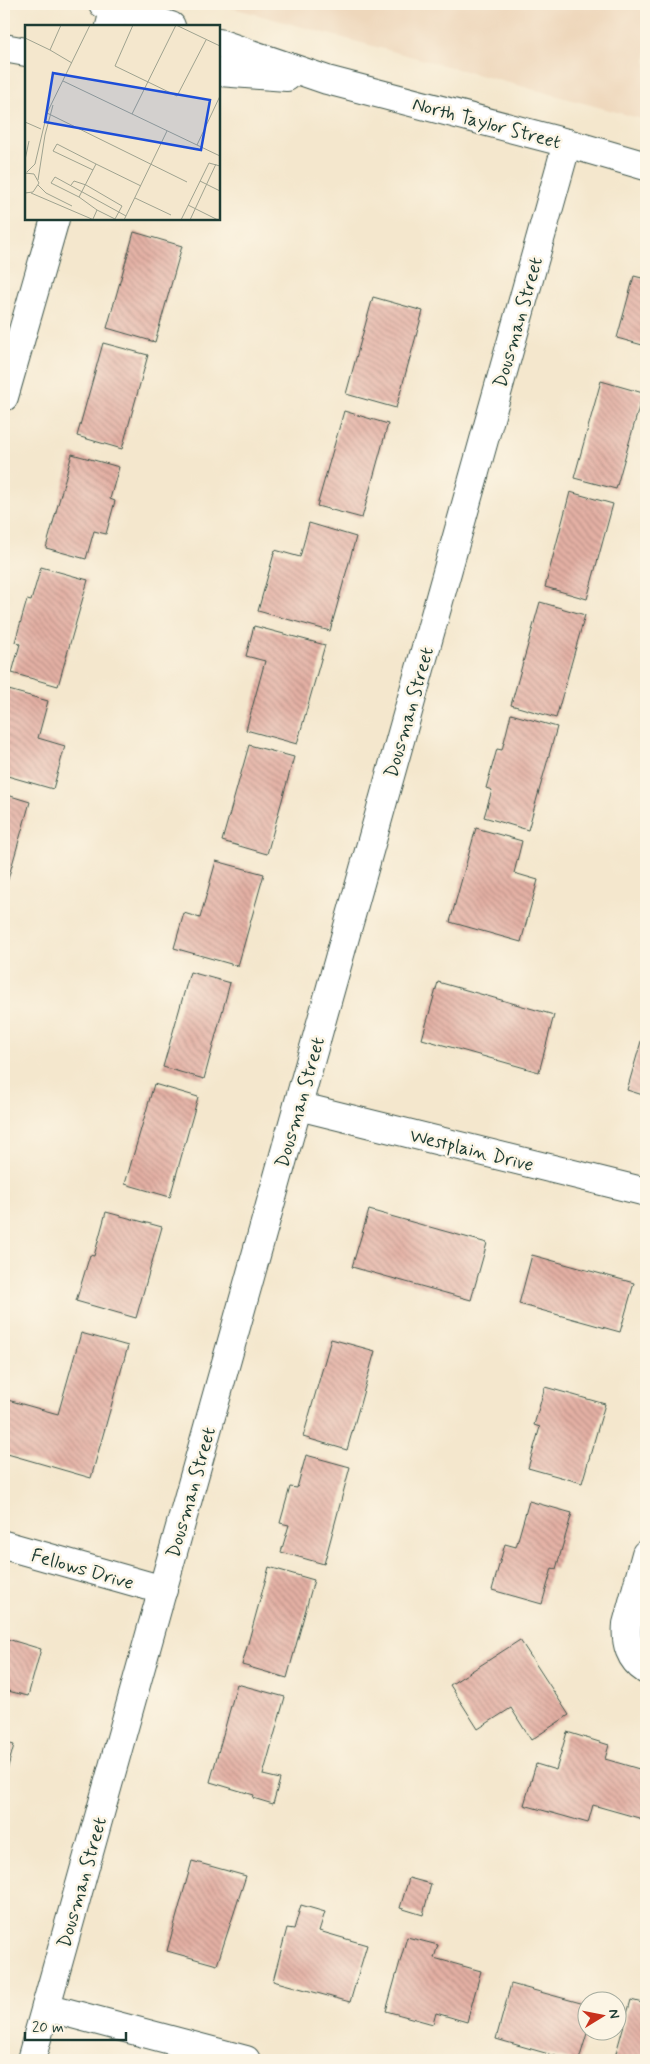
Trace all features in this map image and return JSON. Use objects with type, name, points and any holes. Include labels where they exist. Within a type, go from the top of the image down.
[{"type":"street","points":[[109,12],[168,25]]},
{"type":"street","points":[[220,43],[327,80]]},
{"type":"street","points":[[4,48],[25,52]]},
{"type":"street","points":[[220,72],[327,80]]},
{"type":"street","name":"North Taylor Street","points":[[327,80],[567,143],[646,166]]},
{"type":"street","name":"Dousman Street","points":[[31,2060],[567,143]]},
{"type":"street","points":[[4,397],[55,220]]},
{"type":"street","name":"Westplain Drive","points":[[298,1106],[646,1192]]},
{"type":"street","name":"Fellows Drive","points":[[4,1545],[163,1590]]},
{"type":"street","points":[[642,1668],[629,1651],[626,1636],[627,1624],[646,1554]]},
{"type":"street","points":[[46,2007],[246,2060]]},
{"type":"shaded area","points":[[218,4],[646,4],[646,120]]},
{"type":"building","points":[[134,232],[182,246],[155,342],[107,328]]},
{"type":"building","points":[[634,276],[646,279],[646,346],[617,338]]},
{"type":"building","points":[[373,297],[423,311],[396,408],[346,394]]},
{"type":"building","points":[[103,343],[148,355],[122,449],[77,436]]},
{"type":"building","points":[[601,381],[643,393],[616,489],[574,478]]},
{"type":"building","points":[[344,411],[388,424],[362,518],[317,506]]},
{"type":"building","points":[[72,454],[119,467],[110,499],[115,501],[106,534],[94,531],[86,559],[46,548]]},
{"type":"building","points":[[570,492],[613,504],[587,599],[545,587]]},
{"type":"building","points":[[309,523],[356,537],[330,631],[258,611],[275,550],[300,557]]},
{"type":"building","points":[[41,567],[88,580],[58,686],[12,673],[20,644],[15,642],[27,600],[31,601]]},
{"type":"building","points":[[540,602],[585,615],[556,718],[511,705]]},
{"type":"building","points":[[254,626],[325,645],[297,744],[246,730],[265,661],[246,656]]},
{"type":"building","points":[[5,689],[48,701],[38,738],[65,746],[53,789],[4,775]]},
{"type":"building","points":[[511,714],[557,727],[528,830],[484,817],[492,790],[486,788],[497,749],[502,750]]},
{"type":"building","points":[[249,745],[294,757],[267,854],[222,841]]},
{"type":"building","points":[[4,794],[30,802],[4,893]]},
{"type":"building","points":[[476,828],[522,841],[514,873],[538,880],[521,942],[450,922]]},
{"type":"building","points":[[216,861],[264,874],[238,966],[174,948],[184,913],[200,918]]},
{"type":"building","points":[[190,972],[230,983],[204,1079],[163,1067]]},
{"type":"building","points":[[438,982],[554,1015],[539,1072],[422,1039]]},
{"type":"building","points":[[646,1024],[646,1096],[627,1090]]},
{"type":"building","points":[[154,1084],[198,1097],[170,1197],[125,1184]]},
{"type":"building","points":[[369,1210],[487,1243],[471,1300],[352,1267]]},
{"type":"building","points":[[106,1212],[162,1227],[136,1318],[76,1301],[90,1255],[94,1256]]},
{"type":"building","points":[[532,1255],[634,1283],[620,1332],[519,1304]]},
{"type":"building","points":[[81,1333],[128,1346],[91,1478],[4,1453],[4,1399],[58,1414]]},
{"type":"building","points":[[331,1339],[375,1351],[347,1450],[303,1437]]},
{"type":"building","points":[[545,1387],[605,1404],[582,1483],[528,1468],[540,1427],[534,1425]]},
{"type":"building","points":[[306,1455],[350,1467],[324,1564],[281,1552],[289,1525],[280,1523],[290,1487],[297,1488]]},
{"type":"building","points":[[529,1501],[572,1513],[556,1569],[552,1568],[542,1604],[492,1590],[505,1544],[516,1547]]},
{"type":"building","points":[[269,1567],[314,1580],[287,1678],[242,1665]]},
{"type":"building","points":[[4,1638],[41,1649],[28,1696],[4,1690]]},
{"type":"building","points":[[520,1640],[569,1715],[531,1740],[511,1708],[478,1729],[450,1685]]},
{"type":"building","points":[[237,1684],[285,1697],[263,1775],[280,1779],[273,1804],[253,1798],[254,1795],[210,1782]]},
{"type":"building","points":[[567,1732],[609,1745],[605,1759],[646,1771],[646,1820],[593,1805],[588,1823],[524,1805],[536,1764],[556,1770]]},
{"type":"building","points":[[4,1742],[14,1745],[4,1781]]},
{"type":"building","points":[[192,1861],[246,1876],[217,1965],[167,1951]]},
{"type":"building","points":[[409,1878],[431,1884],[423,1915],[400,1908]]},
{"type":"building","points":[[301,1905],[325,1912],[319,1931],[367,1945],[350,2002],[273,1981],[287,1928],[294,1929]]},
{"type":"building","points":[[407,1937],[438,1945],[434,1958],[481,1971],[467,2022],[436,2013],[433,2024],[386,2011]]},
{"type":"building","points":[[511,1984],[578,2002],[578,2042],[584,2042],[579,2060],[570,2060],[496,2039]]},
{"type":"building","points":[[631,2000],[646,2004],[646,2060],[614,2060],[619,2042],[628,2042],[628,2011]]}]
